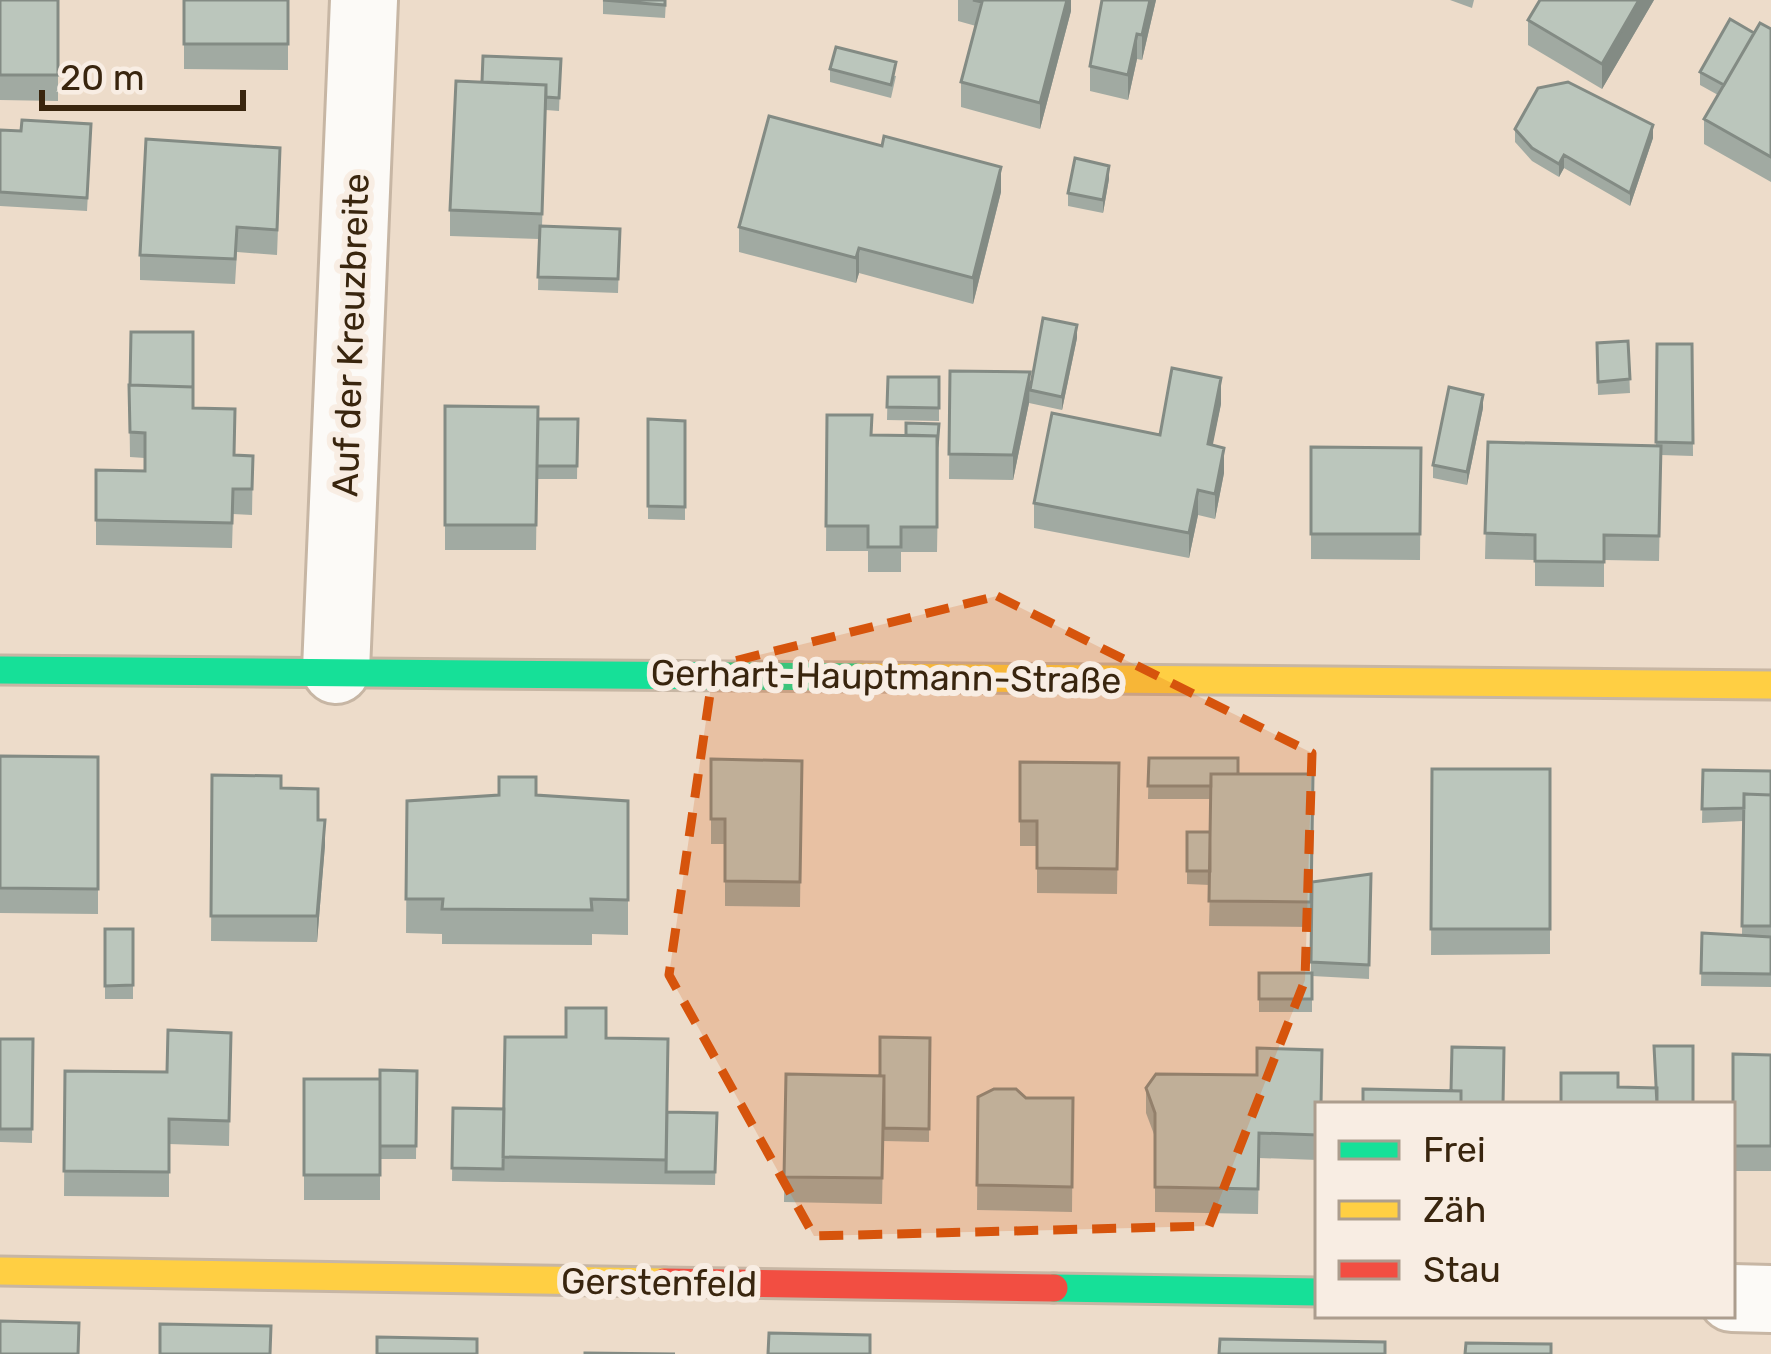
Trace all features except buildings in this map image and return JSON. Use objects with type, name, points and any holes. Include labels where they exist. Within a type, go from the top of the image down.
[{"type":"street","name":"Auf der Kreuzbreite","points":[[336,670],[364,0]]},
{"type":"street","name":"Gerhart-Hauptmann-Straße","points":[[0,670],[1771,686]]},
{"type":"street","name":"Gerstenfeld","points":[[0,1271],[1315,1292]]},
{"type":"street","points":[[1735,1298],[1771,1299]]},
{"type":"highlighted area","points":[[997,596],[1312,753],[1305,980],[1209,1226],[814,1236],[669,975],[714,666]]},
{"type":"traffic: fast","points":[[0,670],[860,677]]},
{"type":"traffic: fast","points":[[1054,1288],[1315,1292]]},
{"type":"traffic: slow","points":[[860,677],[1771,685]]},
{"type":"traffic: slow","points":[[0,1271],[664,1282]]},
{"type":"traffic: jam","points":[[664,1282],[1054,1288]]}]
